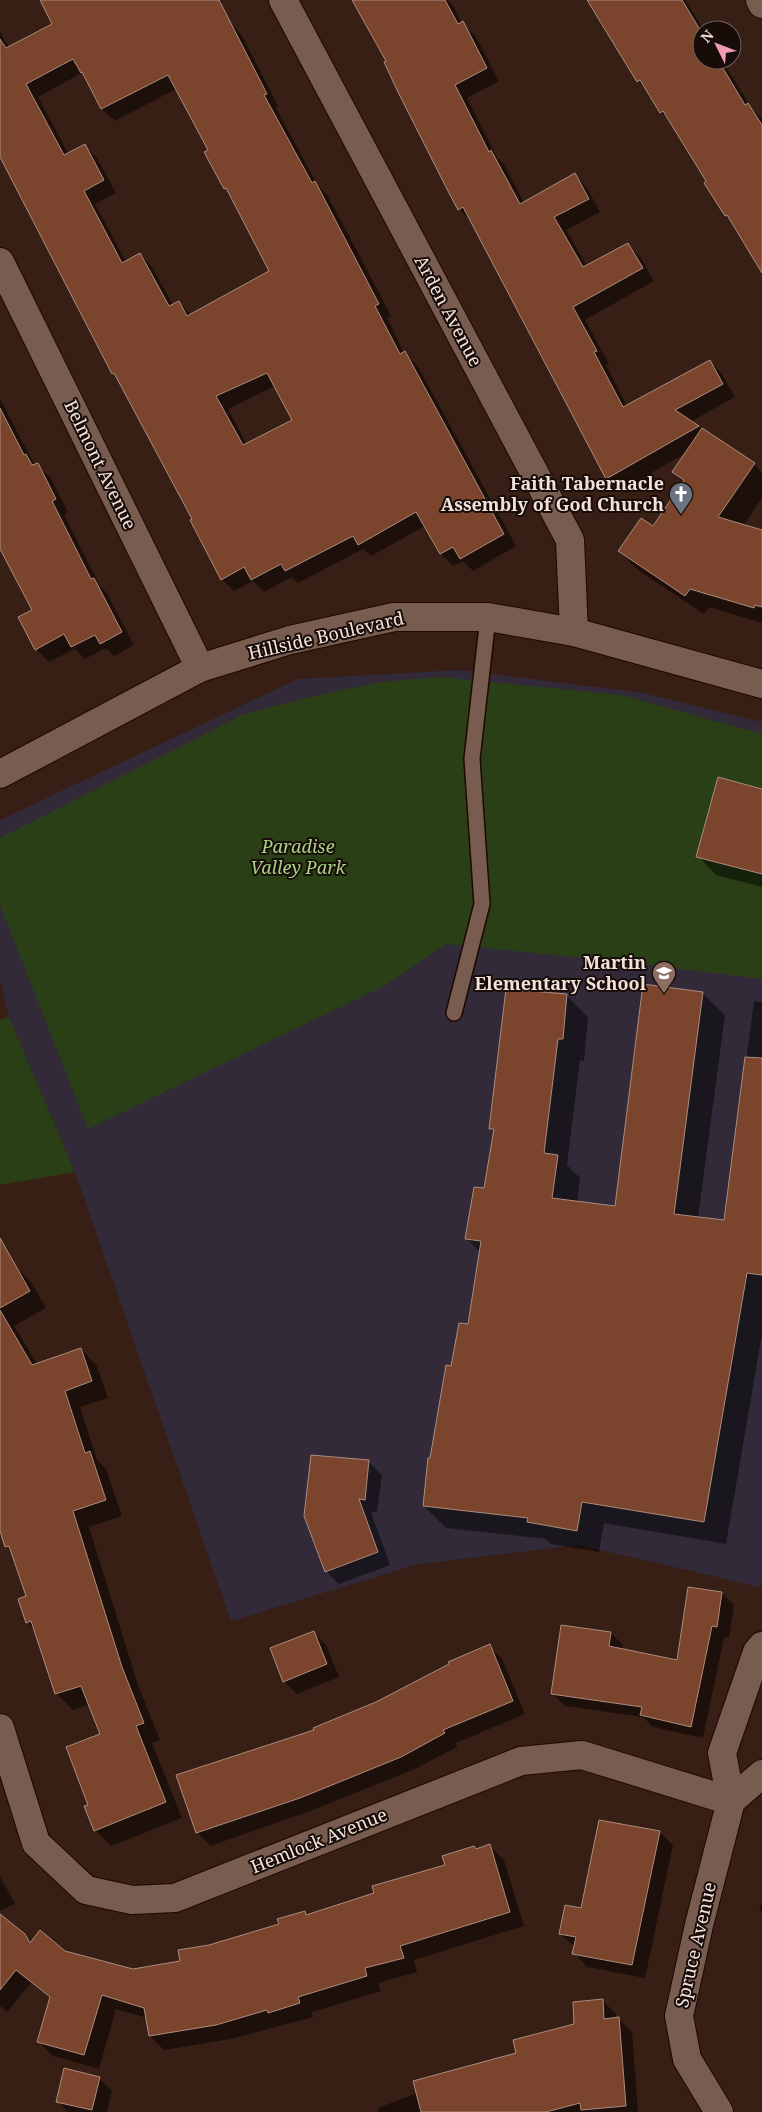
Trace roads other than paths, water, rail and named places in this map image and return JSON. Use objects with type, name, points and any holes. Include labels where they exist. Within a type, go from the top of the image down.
[{"type":"street","name":"Arden Avenue","points":[[283,0],[570,540],[574,632]]},
{"type":"street","points":[[760,0],[762,4]]},
{"type":"street","name":"Belmont Avenue","points":[[0,262],[200,668]]},
{"type":"street","name":"Hillside Boulevard","points":[[0,774],[200,668],[290,640],[394,617],[488,617],[574,632],[762,684]]},
{"type":"street","name":"Spruce Avenue","points":[[719,2112],[687,2059],[680,2016],[699,1925],[731,1801],[722,1753],[757,1652],[762,1646]]},
{"type":"street","name":"Hemlock Avenue","points":[[1,1738],[36,1843],[86,1890],[132,1900],[175,1898],[521,1761],[582,1755],[731,1801]]},
{"type":"street","points":[[731,1801],[762,1774]]},
{"type":"lane","points":[[454,1013],[482,904],[472,760],[488,617]]},
{"type":"place","name":"Faith Tabernacle Assembly of God Church","points":[[681,515]]},
{"type":"place","name":"Martin Elementary School","points":[[664,994]]},
{"type":"park label","name":"Paradise Valley Park","points":[[298,858]]}]
